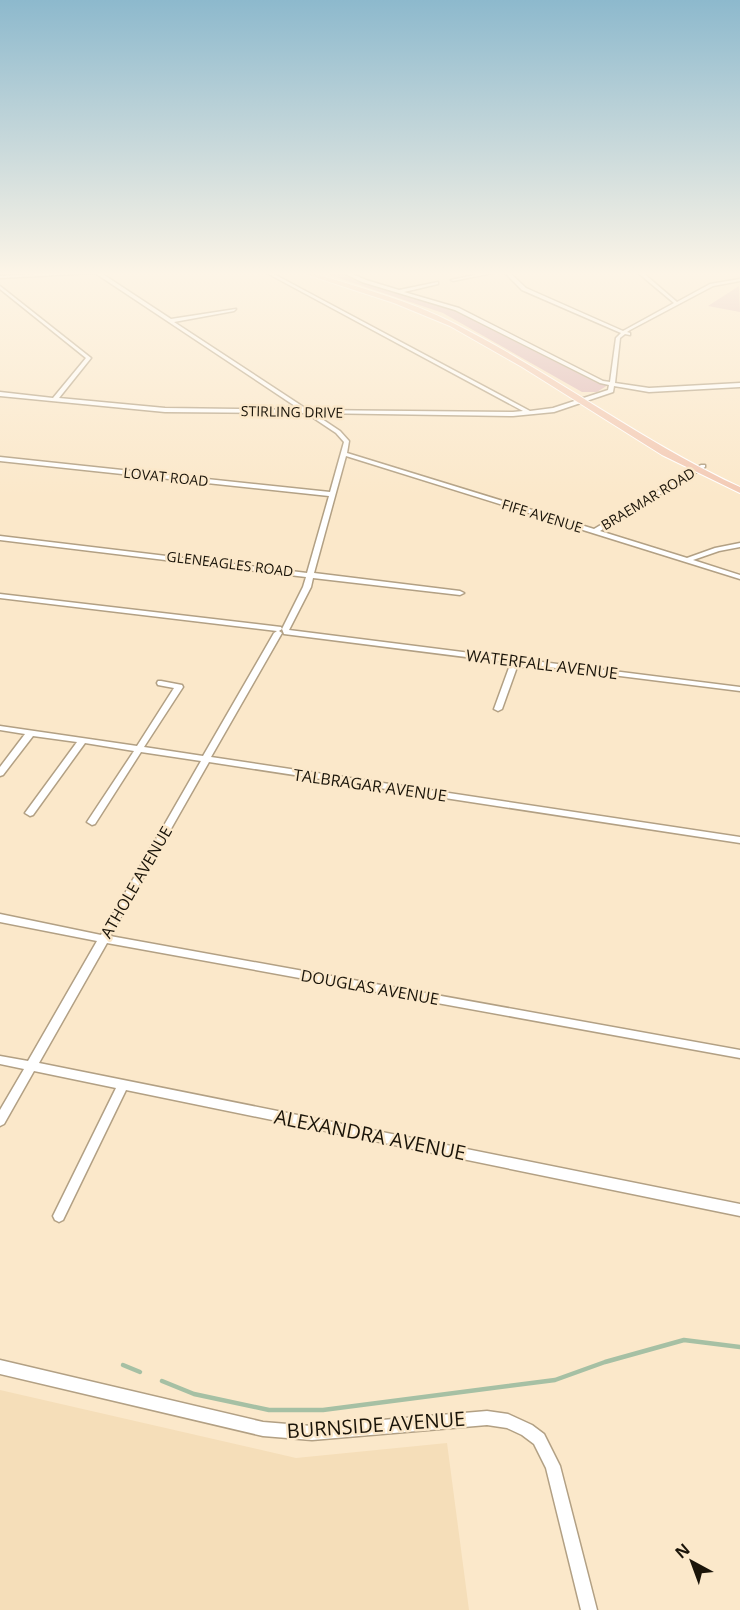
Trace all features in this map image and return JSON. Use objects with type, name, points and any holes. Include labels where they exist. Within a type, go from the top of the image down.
[{"type":"main road","points":[[491,347],[574,396],[586,400],[601,413]]},
{"type":"main road","points":[[500,347],[698,468],[740,483]]},
{"type":"main road","points":[[567,406],[574,396]]},
{"type":"main road","points":[[567,406],[584,407],[601,413],[740,490]]},
{"type":"street","points":[[55,399],[89,358],[75,347]]},
{"type":"street","points":[[209,347],[345,439],[348,444],[345,454]]},
{"type":"street","points":[[406,347],[530,414]]},
{"type":"street","points":[[532,347],[595,379],[614,384],[658,391],[740,385]]},
{"type":"street","points":[[614,384],[618,347]]},
{"type":"street","name":"STIRLING DRIVE","points":[[0,394],[155,409],[308,413],[530,414],[610,393],[614,384]]},
{"type":"street","name":"ATHOLE AVENUE","points":[[0,1121],[307,587],[345,454]]},
{"type":"street","name":"FIFE AVENUE","points":[[345,454],[740,577]]},
{"type":"street","name":"LOVAT ROAD","points":[[0,459],[332,494]]},
{"type":"street","name":"BRAEMAR ROAD","points":[[594,532],[698,468]]},
{"type":"street","name":"GLENEAGLES ROAD","points":[[0,538],[460,593]]},
{"type":"street","points":[[688,560],[717,549],[740,545]]},
{"type":"street","name":"WATERFALL AVENUE","points":[[0,596],[740,688]]},
{"type":"street","points":[[498,709],[514,665],[560,667]]},
{"type":"street","points":[[92,822],[179,687],[161,683]]},
{"type":"street","name":"TALBRAGAR AVENUE","points":[[0,729],[740,840]]},
{"type":"street","points":[[0,773],[30,734]]},
{"type":"street","points":[[30,813],[82,741]]},
{"type":"street","name":"DOUGLAS AVENUE","points":[[0,918],[104,939],[740,1054]]},
{"type":"street","name":"ALEXANDRA AVENUE","points":[[0,1060],[740,1210]]},
{"type":"street","points":[[58,1216],[123,1085]]},
{"type":"street","name":"BURNSIDE AVENUE","points":[[0,1367],[263,1430],[285,1433],[374,1429],[487,1418],[508,1421],[527,1430],[538,1439],[553,1466],[589,1610]]},
{"type":"shaded area","points":[[503,347],[526,347],[597,383],[608,385],[597,392],[582,392]]},
{"type":"shaded area","points":[[0,1390],[296,1458],[447,1443],[469,1610],[0,1610]]},
{"type":"waterway","points":[[162,1381],[194,1394],[269,1410],[323,1410],[555,1380],[605,1362],[684,1340],[740,1347]]},
{"type":"waterway","points":[[123,1365],[140,1372]]}]
